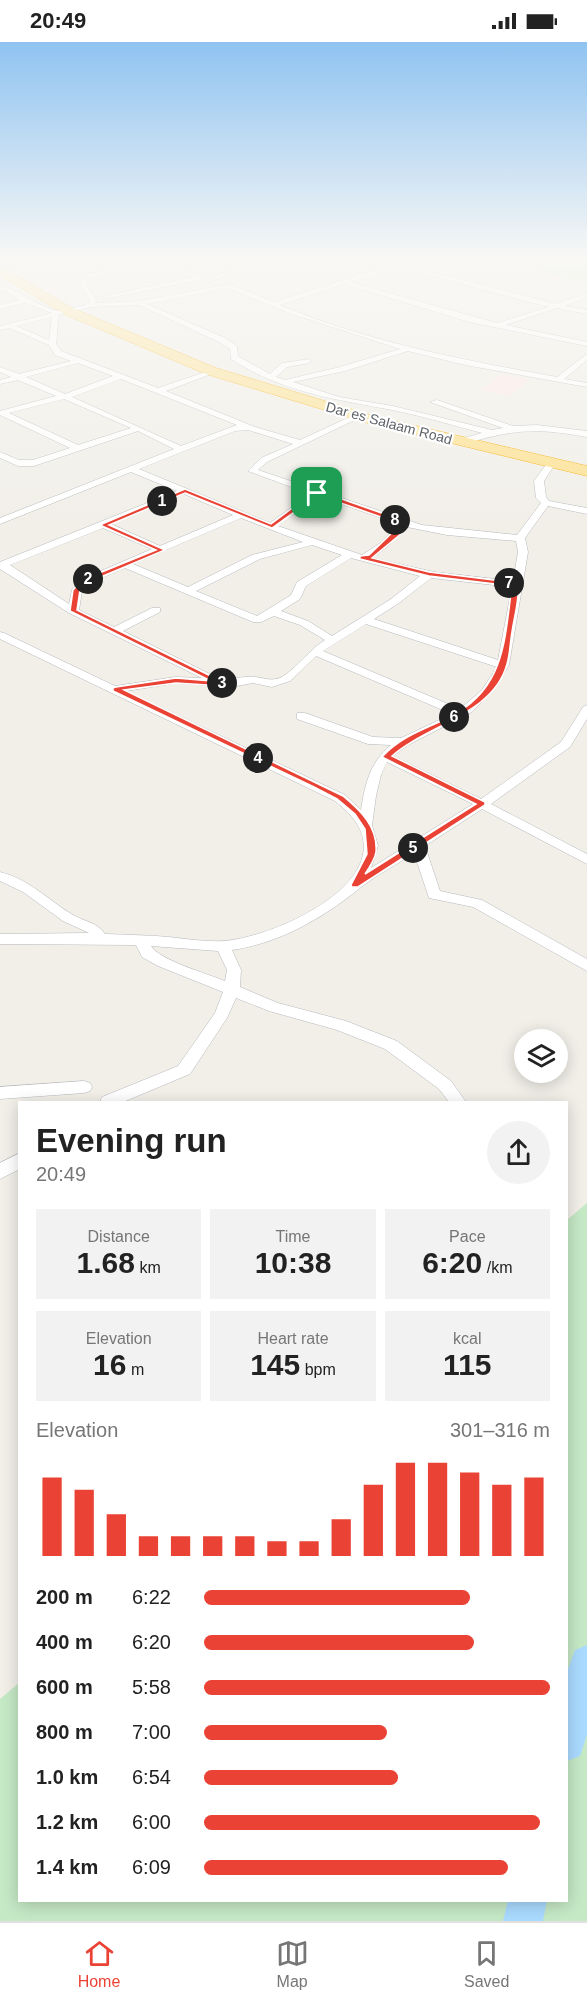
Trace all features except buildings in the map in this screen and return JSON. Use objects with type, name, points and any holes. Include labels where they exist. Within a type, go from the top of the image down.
[{"type":"highway","name":"Dar es Salaam Road","points":[[151,348],[211,372],[266,383],[359,416],[459,442],[587,471]]},
{"type":"street","points":[[54,348],[56,351],[78,361],[251,428],[300,443]]},
{"type":"street","points":[[234,348],[234,357],[266,383],[284,382],[342,369],[408,349]]},
{"type":"street","points":[[404,348],[465,363],[587,385]]},
{"type":"street","points":[[558,380],[587,356]]},
{"type":"street","points":[[0,382],[78,361]]},
{"type":"street","points":[[266,383],[285,365],[308,361]]},
{"type":"street","points":[[0,369],[139,428],[181,449]]},
{"type":"street","points":[[157,391],[211,372]]},
{"type":"street","points":[[1,413],[59,395],[73,394],[120,377]]},
{"type":"street","points":[[266,383],[284,382],[352,402],[393,408],[490,432]]},
{"type":"street","points":[[434,402],[510,427]]},
{"type":"street","points":[[1,413],[79,448]]},
{"type":"street","points":[[359,416],[264,460],[252,471],[405,523],[447,532],[520,538]]},
{"type":"street","points":[[459,442],[510,427],[537,426],[587,434]]},
{"type":"street","points":[[0,455],[29,464],[139,428]]},
{"type":"street","points":[[0,521],[234,428],[251,428]]},
{"type":"street","points":[[551,464],[539,481],[541,498],[546,503],[587,511]]},
{"type":"street","points":[[131,469],[350,555],[429,574],[516,584]]},
{"type":"street","points":[[1,565],[185,491]]},
{"type":"street","points":[[272,526],[317,493]]},
{"type":"street","points":[[366,824],[375,772],[386,757],[403,742],[427,728],[461,714],[496,680],[503,665],[523,552],[520,538],[546,503]]},
{"type":"street","points":[[0,508],[15,516]]},
{"type":"street","points":[[73,611],[76,594],[81,584],[91,578],[162,550],[242,514]]},
{"type":"street","points":[[362,558],[371,556],[381,545],[400,531],[405,523]]},
{"type":"street","points":[[104,525],[162,550]]},
{"type":"street","points":[[188,591],[256,557],[313,542]]},
{"type":"street","points":[[126,565],[250,616],[252,619],[273,612],[296,597],[301,584],[350,555]]},
{"type":"street","points":[[1,565],[73,611],[223,684]]},
{"type":"street","points":[[116,689],[176,680],[223,684],[253,680],[272,684],[286,679],[315,651],[395,601],[429,574]]},
{"type":"street","points":[[115,632],[156,610]]},
{"type":"street","points":[[273,612],[304,623],[332,640]]},
{"type":"street","points":[[366,620],[503,665]]},
{"type":"street","points":[[0,635],[317,785],[348,804],[369,829],[372,854],[355,885]]},
{"type":"street","points":[[315,651],[461,714]]},
{"type":"street","points":[[0,939],[141,941],[223,946],[247,942],[275,933],[330,904],[355,885],[482,804],[566,744],[587,709]]},
{"type":"street","points":[[301,716],[366,740],[383,743],[403,742]]},
{"type":"street","points":[[386,757],[482,804],[587,860]]},
{"type":"street","points":[[418,845],[434,895],[477,903],[587,966]]},
{"type":"street","points":[[0,876],[32,890],[67,917],[91,926],[102,940]]},
{"type":"street","points":[[141,941],[147,953],[154,958],[274,1007],[341,1025],[390,1045],[445,1085],[457,1101]]},
{"type":"street","points":[[110,1101],[184,1070],[222,1014],[232,989],[234,970],[223,946]]},
{"type":"street","points":[[0,1093],[84,1087]]},
{"type":"street","points":[[0,1172],[18,1161]]},
{"type":"shaded area","points":[[501,374],[529,379],[510,396],[482,390]]},
{"type":"green space","points":[[587,1203],[587,1921],[0,1921],[0,1699],[18,1684],[18,1902],[568,1902],[568,1219]]},
{"type":"waterway","points":[[568,1739],[587,1662]]},
{"type":"waterway","points":[[523,1921],[528,1902]]},
{"type":"route","points":[[185,491],[272,526],[317,493],[405,523],[400,531],[381,545],[371,556],[362,558],[429,574],[516,584],[503,665],[496,680],[461,714],[427,728],[403,742],[386,757],[482,804],[355,885],[372,854],[369,829],[358,812],[317,785],[116,689],[176,680],[223,684],[73,611],[77,590],[84,582],[162,550],[104,525],[185,491]]}]
